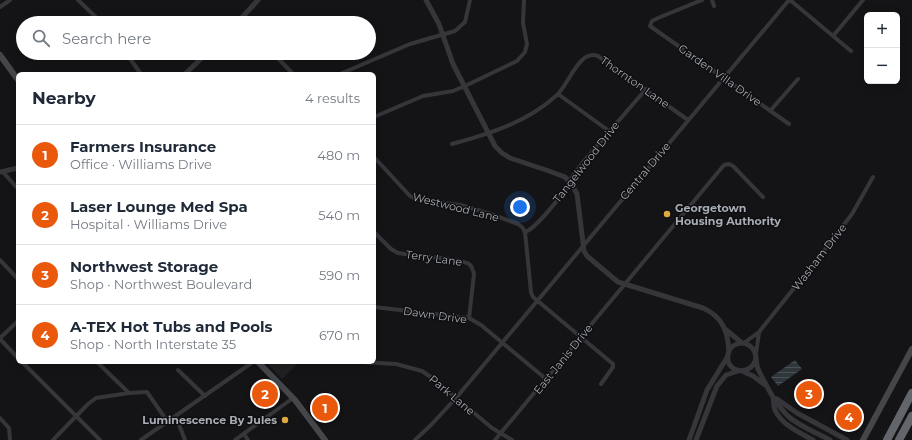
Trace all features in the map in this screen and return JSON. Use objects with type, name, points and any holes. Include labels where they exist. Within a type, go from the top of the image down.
[{"type":"highway","points":[[887,440],[912,393]]},
{"type":"highway","points":[[899,440],[912,416]]},
{"type":"main road","points":[[0,55],[16,77]]},
{"type":"main road","points":[[864,440],[912,349]]},
{"type":"main road","points":[[260,364],[293,398],[325,440]]},
{"type":"street","points":[[0,7],[10,0]]},
{"type":"street","points":[[78,0],[95,16]]},
{"type":"street","points":[[245,16],[258,0]]},
{"type":"street","points":[[426,0],[436,17],[450,58],[488,134],[498,150],[510,158],[560,174],[574,187],[577,194],[584,251],[590,259],[614,279],[625,284],[708,310],[717,317],[725,329],[728,338],[728,354],[729,363],[731,366],[753,376],[766,386]]},
{"type":"street","points":[[376,59],[410,44],[455,31],[463,24],[470,0]]},
{"type":"street","points":[[376,116],[423,96],[453,91],[514,64],[523,55],[527,44],[523,23],[524,0]]},
{"type":"street","name":"Garden Villa Drive","points":[[702,0],[658,18],[652,21],[650,26],[789,124]]},
{"type":"street","points":[[712,0],[714,6]]},
{"type":"street","points":[[789,0],[851,51]]},
{"type":"street","name":"Central Drive","points":[[415,440],[456,398],[789,0]]},
{"type":"street","points":[[833,36],[863,0]]},
{"type":"street","name":"Thornton Lane","points":[[452,144],[488,134],[532,114],[558,94],[580,62],[589,55],[598,56],[688,120]]},
{"type":"street","points":[[131,60],[140,72]]},
{"type":"street","points":[[187,72],[200,60]]},
{"type":"street","points":[[279,60],[291,72]]},
{"type":"street","points":[[345,72],[373,60]]},
{"type":"street","points":[[770,111],[798,79]]},
{"type":"street","name":"Tangelwood Drive","points":[[525,232],[530,231],[568,187],[569,181],[609,131],[646,89]]},
{"type":"street","points":[[558,94],[609,131]]},
{"type":"street","name":"Westwood Lane","points":[[376,158],[410,196],[416,199],[460,205],[491,214],[518,224],[525,232]]},
{"type":"street","name":"East Janis Drive","points":[[495,440],[580,336],[724,165],[729,164],[733,166],[763,197]]},
{"type":"street","points":[[16,168],[2,172],[16,187]]},
{"type":"street","name":"Washam Drive","points":[[743,343],[759,332],[852,214],[873,177]]},
{"type":"street","points":[[525,232],[531,292],[533,297],[613,364],[613,367],[601,384]]},
{"type":"street","name":"Terry Lane","points":[[376,234],[391,249],[398,253],[470,264],[474,274],[469,318]]},
{"type":"street","points":[[0,260],[16,277]]},
{"type":"street","name":"Dawn Drive","points":[[376,307],[469,318],[481,325],[546,379]]},
{"type":"street","points":[[16,323],[0,339],[16,356]]},
{"type":"street","points":[[725,329],[743,343],[752,347],[756,356],[758,370],[766,386],[790,417],[798,423],[830,440]]},
{"type":"street","points":[[696,440],[708,406],[722,379],[730,372],[751,368],[754,365],[759,332]]},
{"type":"street","points":[[689,440],[707,390],[734,346],[743,343]]},
{"type":"street","name":"Park Lane","points":[[376,363],[396,364],[422,371],[500,434],[512,440]]},
{"type":"street","points":[[24,364],[100,440]]},
{"type":"street","points":[[99,364],[129,393]]},
{"type":"street","points":[[141,440],[250,364]]},
{"type":"street","points":[[178,370],[205,396]]},
{"type":"street","points":[[53,440],[96,398],[147,392],[167,421]]},
{"type":"street","points":[[773,396],[775,409],[786,424],[793,430],[813,440]]},
{"type":"street","points":[[773,396],[797,413],[847,440]]},
{"type":"street","points":[[234,440],[293,398]]},
{"type":"street","points":[[702,404],[708,406]]},
{"type":"street","points":[[176,417],[185,440]]},
{"type":"street","points":[[0,418],[9,428],[10,440]]},
{"type":"street","points":[[244,434],[248,440]]},
{"type":"shaded area","points":[[795,360],[802,369],[778,386],[771,377]]},
{"type":"shaded area","points":[[268,364],[297,364],[282,379]]},
{"type":"place","name":"Georgetown Housing Authority","points":[[667,214]]},
{"type":"place","name":"Laser Lounge Med Spa","points":[[265,394]]},
{"type":"place","name":"Northwest Storage","points":[[809,394]]},
{"type":"place","name":"Farmers Insurance","points":[[325,408]]},
{"type":"place","name":"A-TEX Hot Tubs and Pools","points":[[849,417]]},
{"type":"place","name":"Luminescence By Jules","points":[[285,420]]}]
